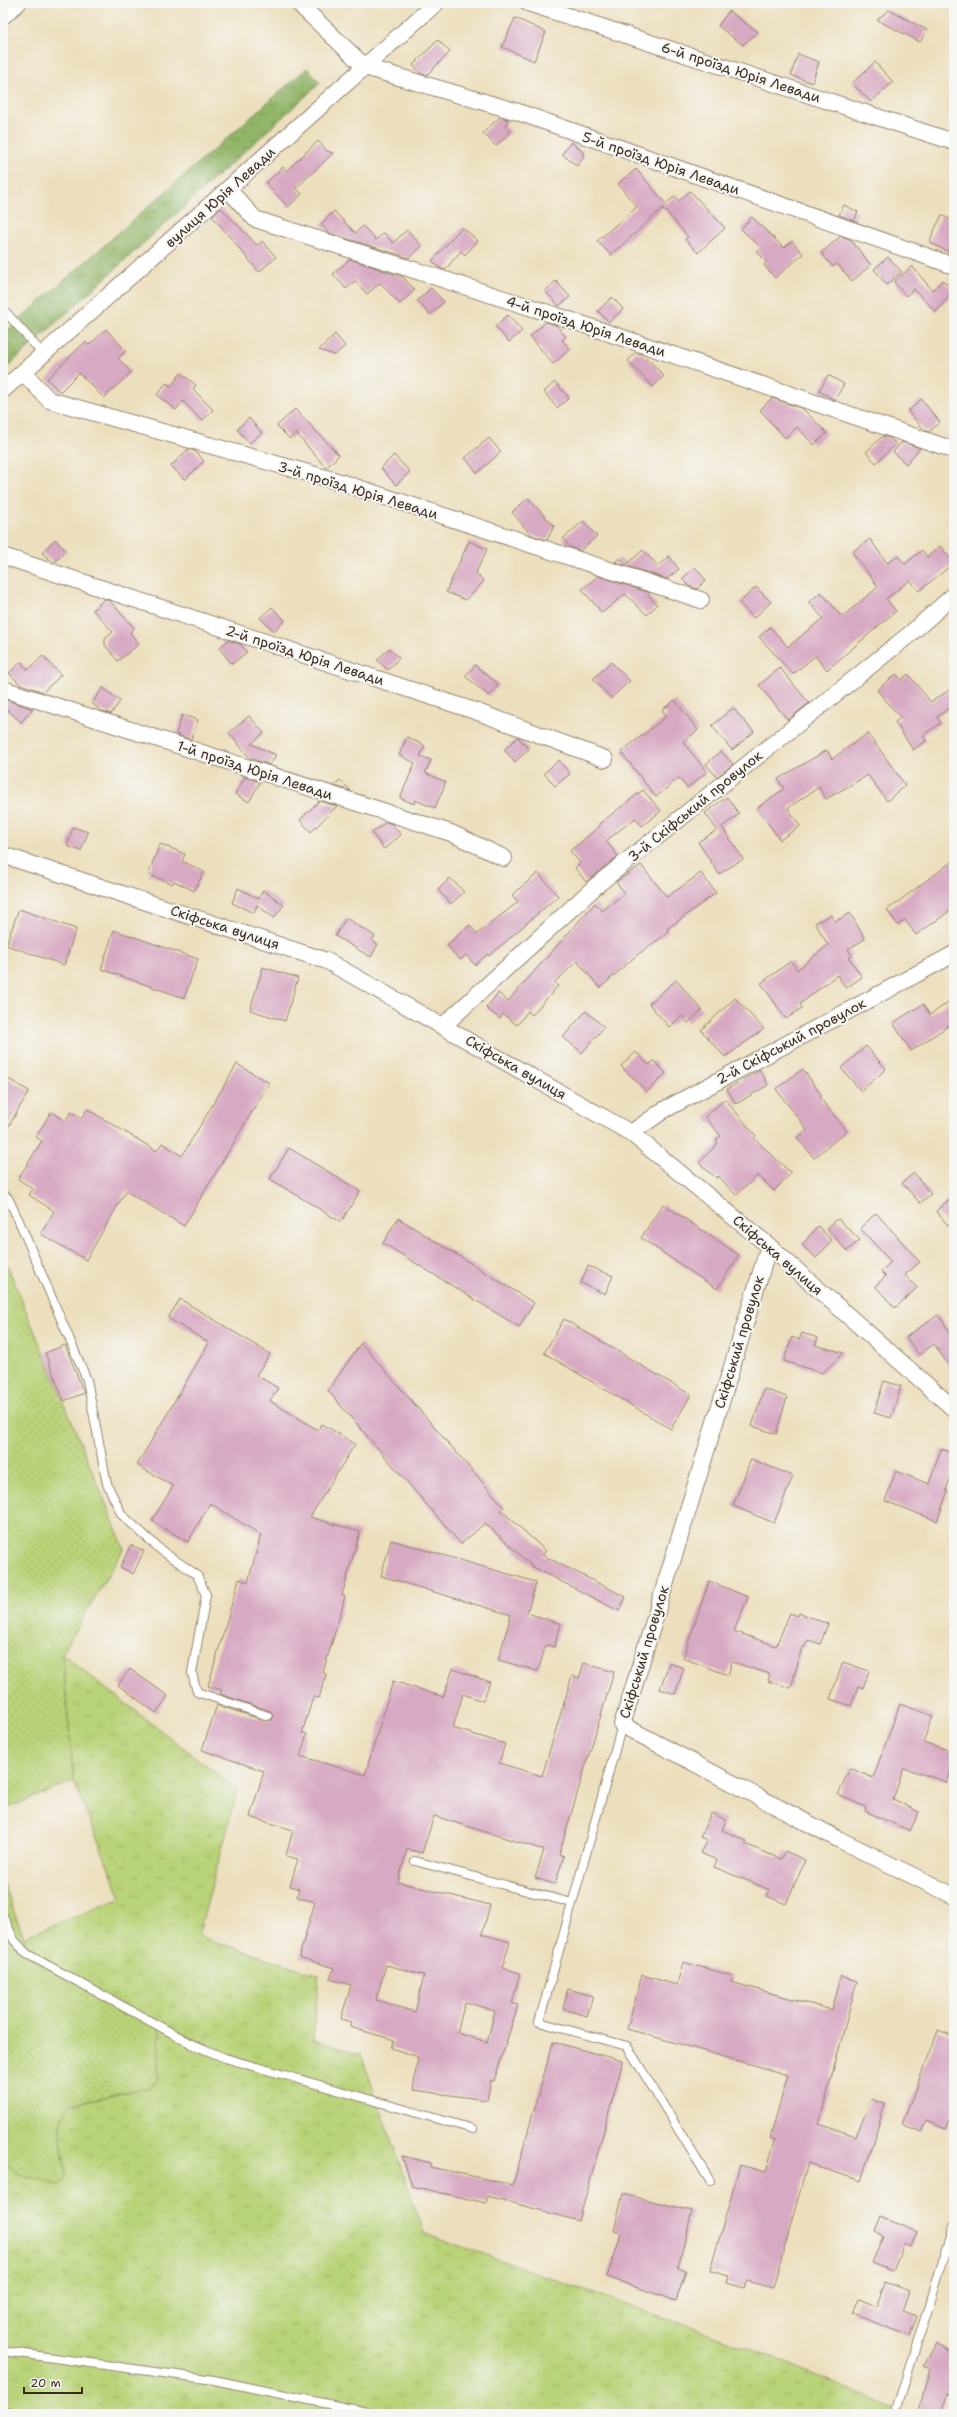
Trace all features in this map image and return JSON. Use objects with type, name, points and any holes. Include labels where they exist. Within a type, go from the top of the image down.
[{"type":"street","points":[[3,16],[18,3]]},
{"type":"street","points":[[298,3],[366,67]]},
{"type":"street","name":"вулиця Юрія Левади","points":[[3,390],[436,3]]},
{"type":"street","name":"6-й проїзд Юрія Левади","points":[[528,3],[954,142]]},
{"type":"street","name":"5-й проїзд Юрія Левади","points":[[366,67],[518,112],[954,266]]},
{"type":"street","name":"4-й проїзд Юрія Левади","points":[[228,189],[255,219],[570,320],[954,450]]},
{"type":"street","name":"3-й проїзд Юрія Левади","points":[[23,372],[49,400],[340,482],[701,600]]},
{"type":"street","name":"2-й проїзд Юрія Левади","points":[[3,556],[475,711],[605,759]]},
{"type":"street","name":"3-й Скіфський провулок","points":[[444,1025],[597,885],[910,634],[954,595]]},
{"type":"street","name":"1-й проїзд Юрія Левади","points":[[3,689],[451,833],[504,858]]},
{"type":"street","name":"Скіфська вулиця","points":[[3,855],[327,961],[444,1025],[631,1132],[769,1246],[951,1402]]},
{"type":"street","name":"2-й Скіфський провулок","points":[[631,1132],[664,1110],[954,954]]},
{"type":"street","name":"Скіфський провулок","points":[[769,1246],[622,1725],[838,1839],[954,1896]]},
{"type":"lane","points":[[3,309],[43,354]]},
{"type":"lane","points":[[3,1194],[8,1198],[19,1221],[87,1380],[107,1484],[122,1515],[162,1551],[197,1575],[206,1595],[192,1673],[197,1692],[268,1716]]},
{"type":"lane","points":[[622,1725],[539,2022],[627,2046],[710,2181]]},
{"type":"lane","points":[[415,1861],[572,1903]]},
{"type":"lane","points":[[3,1916],[14,1940],[27,1954],[192,2044],[225,2058],[473,2129]]},
{"type":"lane","points":[[897,2407],[954,2226]]},
{"type":"lane","points":[[3,2352],[214,2380],[376,2414]]},
{"type":"green space","points":[[307,68],[320,83],[3,371],[3,334]]},
{"type":"green space","points":[[3,1255],[124,1548],[62,1654],[74,1781],[3,1810]]},
{"type":"green space","points":[[62,1654],[238,1790],[198,1936],[319,1975],[313,2040],[361,2054],[424,2233],[758,2351],[906,2414],[42,2414],[3,2407],[3,2162],[20,2174],[66,2175],[61,2128],[65,2110],[70,2104],[148,2088],[27,1954],[24,1937],[121,1898],[74,1781]]},
{"type":"green space","points":[[3,1884],[24,1937],[27,1954],[160,2027],[157,2081],[148,2088],[70,2104],[65,2110],[62,2118],[61,2137],[66,2175],[64,2181],[59,2185],[20,2174],[3,2162]]},
{"type":"water","points":[[3,2407],[42,2414],[3,2414]]},
{"type":"building","points":[[889,10],[927,30],[920,42],[877,20]]},
{"type":"building","points":[[729,11],[758,32],[743,45],[718,26]]},
{"type":"building","points":[[515,18],[546,32],[534,61],[502,47]]},
{"type":"building","points":[[438,40],[450,52],[427,75],[421,74],[413,65]]},
{"type":"building","points":[[798,54],[819,62],[812,83],[791,75]]},
{"type":"building","points":[[875,62],[893,82],[871,102],[852,83]]},
{"type":"building","points":[[500,117],[508,119],[505,126],[511,132],[496,146],[483,133]]},
{"type":"building","points":[[318,141],[327,151],[333,153],[296,188],[302,194],[288,207],[266,183],[283,167],[286,171]]},
{"type":"building","points":[[571,142],[583,152],[583,158],[577,166],[562,154]]},
{"type":"building","points":[[636,169],[666,204],[675,196],[679,201],[690,191],[725,228],[698,253],[685,239],[688,237],[663,208],[611,255],[597,241],[637,207],[618,184]]},
{"type":"building","points":[[844,205],[858,212],[854,221],[839,215]]},
{"type":"building","points":[[221,208],[257,245],[262,241],[276,257],[259,272],[212,216]]},
{"type":"building","points":[[334,211],[355,233],[363,226],[376,240],[384,233],[393,243],[407,230],[422,246],[409,258],[329,233],[321,224]]},
{"type":"building","points":[[942,215],[954,222],[954,255],[931,243],[931,237]]},
{"type":"building","points":[[752,217],[784,248],[792,241],[803,254],[775,278],[764,265],[767,262],[756,251],[760,247],[741,229]]},
{"type":"building","points":[[462,227],[478,241],[465,255],[461,251],[445,270],[440,268],[432,261]]},
{"type":"building","points":[[841,236],[850,239],[871,265],[852,281],[837,264],[833,267],[821,253]]},
{"type":"building","points":[[888,257],[902,272],[887,285],[874,269]]},
{"type":"building","points":[[350,259],[403,277],[415,290],[400,304],[380,283],[367,294],[355,281],[346,289],[333,274]]},
{"type":"building","points":[[912,266],[932,290],[943,280],[954,291],[936,312],[914,289],[906,296],[894,282]]},
{"type":"building","points":[[556,281],[570,297],[559,306],[545,291]]},
{"type":"building","points":[[431,288],[444,302],[430,315],[417,301]]},
{"type":"building","points":[[612,297],[623,309],[609,322],[598,311]]},
{"type":"building","points":[[508,315],[522,331],[509,342],[495,326]]},
{"type":"building","points":[[546,322],[557,326],[566,337],[562,340],[570,349],[553,364],[530,336]]},
{"type":"building","points":[[106,329],[126,351],[118,358],[131,372],[104,398],[79,373],[60,392],[47,379],[85,342],[89,345]]},
{"type":"building","points":[[335,334],[345,346],[335,355],[319,350]]},
{"type":"building","points":[[636,352],[644,355],[664,376],[653,387],[628,361]]},
{"type":"building","points":[[181,373],[196,385],[193,389],[213,410],[202,421],[183,401],[176,410],[157,395],[166,383],[171,386]]},
{"type":"building","points":[[828,375],[844,384],[835,400],[819,391]]},
{"type":"building","points":[[555,382],[569,398],[557,408],[544,392]]},
{"type":"building","points":[[772,398],[803,409],[827,433],[814,445],[797,427],[785,438],[760,410]]},
{"type":"building","points":[[921,399],[940,422],[929,432],[924,430],[908,411]]},
{"type":"building","points":[[295,409],[339,455],[326,468],[296,433],[290,439],[277,426]]},
{"type":"building","points":[[249,418],[262,433],[249,443],[237,429]]},
{"type":"building","points":[[883,436],[890,438],[896,444],[876,463],[866,452]]},
{"type":"building","points":[[489,438],[501,452],[477,473],[465,458]]},
{"type":"building","points":[[902,442],[920,448],[906,464],[893,452]]},
{"type":"building","points":[[188,449],[195,451],[204,461],[185,480],[171,466]]},
{"type":"building","points":[[394,455],[410,472],[396,485],[381,468]]},
{"type":"building","points":[[528,498],[554,526],[547,540],[531,535],[512,512]]},
{"type":"building","points":[[583,521],[597,536],[580,551],[570,547],[563,539]]},
{"type":"building","points":[[55,539],[66,551],[54,563],[42,553]]},
{"type":"building","points":[[870,539],[887,563],[898,556],[905,564],[922,550],[927,557],[940,546],[954,563],[919,591],[910,580],[886,599],[896,611],[827,670],[815,656],[793,674],[759,637],[770,627],[788,647],[823,618],[809,602],[821,592],[842,617],[878,587],[852,552]]},
{"type":"building","points":[[469,541],[487,549],[476,573],[484,581],[466,600],[446,592]]},
{"type":"building","points":[[643,550],[658,566],[669,556],[679,569],[667,579],[615,562],[620,558],[626,565]]},
{"type":"building","points":[[695,567],[706,580],[697,589],[689,586],[682,579]]},
{"type":"building","points":[[598,576],[650,593],[648,595],[657,605],[647,615],[625,594],[602,613],[582,589]]},
{"type":"building","points":[[756,587],[771,602],[754,618],[739,603]]},
{"type":"building","points":[[104,599],[110,601],[134,628],[130,633],[139,644],[118,661],[105,645],[105,639],[113,632],[93,610]]},
{"type":"building","points":[[272,607],[285,620],[274,631],[260,618]]},
{"type":"building","points":[[228,640],[240,644],[247,652],[232,664],[219,648]]},
{"type":"building","points":[[389,648],[399,658],[388,670],[377,660]]},
{"type":"building","points":[[43,656],[61,675],[43,692],[20,684],[9,673],[21,662],[28,670]]},
{"type":"building","points":[[611,662],[630,681],[611,698],[593,679]]},
{"type":"building","points":[[475,665],[499,685],[489,696],[465,676]]},
{"type":"building","points":[[780,668],[809,703],[788,720],[759,685]]},
{"type":"building","points":[[896,674],[901,680],[908,674],[931,702],[954,687],[954,705],[937,717],[941,723],[923,735],[926,741],[913,750],[895,722],[901,718],[877,690]]},
{"type":"building","points":[[103,688],[120,701],[111,714],[101,711],[92,703]]},
{"type":"building","points":[[3,699],[33,709],[21,722],[3,706]]},
{"type":"building","points":[[675,700],[698,730],[683,742],[707,772],[687,788],[679,778],[656,797],[621,752],[667,716],[662,710]]},
{"type":"building","points":[[733,708],[754,732],[732,750],[712,726]]},
{"type":"building","points":[[182,715],[198,720],[191,740],[176,734]]},
{"type":"building","points":[[249,716],[264,733],[251,744],[276,755],[270,765],[250,758],[229,733]]},
{"type":"building","points":[[868,733],[905,785],[887,801],[868,775],[826,799],[819,787],[788,808],[800,826],[780,840],[757,808],[784,789],[778,779],[827,750],[832,759]]},
{"type":"building","points":[[407,737],[425,746],[420,756],[431,760],[425,773],[446,782],[435,808],[415,800],[414,804],[400,798],[415,763],[399,755]]},
{"type":"building","points":[[518,737],[529,749],[515,762],[504,750]]},
{"type":"building","points":[[721,751],[733,764],[717,777],[706,764]]},
{"type":"building","points":[[559,760],[570,774],[555,786],[544,773]]},
{"type":"building","points":[[245,777],[260,782],[249,802],[235,794]]},
{"type":"building","points":[[340,780],[351,791],[334,786]]},
{"type":"building","points":[[643,790],[661,811],[642,826],[635,818],[606,841],[618,856],[586,882],[575,868],[580,863],[570,851],[600,826],[599,824]]},
{"type":"building","points":[[727,797],[739,814],[722,827],[743,859],[719,874],[698,842],[717,830],[705,813]]},
{"type":"building","points":[[319,801],[337,806],[311,832],[300,820]]},
{"type":"building","points":[[386,822],[392,824],[401,835],[384,849],[372,833]]},
{"type":"building","points":[[73,827],[88,832],[81,851],[67,846]]},
{"type":"building","points":[[160,844],[185,854],[182,861],[204,872],[194,891],[174,881],[172,884],[148,874]]},
{"type":"building","points":[[954,860],[954,908],[916,935],[905,920],[898,925],[887,910]]},
{"type":"building","points":[[641,865],[667,897],[701,873],[716,893],[667,929],[669,932],[637,955],[600,988],[577,961],[554,983],[558,986],[532,1015],[528,1011],[517,1025],[503,1014],[500,1019],[486,1008],[498,993],[508,1001],[595,903],[602,911],[625,893],[616,882]]},
{"type":"building","points":[[538,873],[558,896],[489,956],[488,954],[475,965],[466,955],[460,960],[447,945],[470,925],[477,934],[518,902],[512,895]]},
{"type":"building","points":[[450,878],[464,892],[451,904],[438,890]]},
{"type":"building","points":[[238,888],[259,899],[263,890],[284,905],[274,918],[257,905],[254,913],[232,903]]},
{"type":"building","points":[[19,909],[76,929],[64,965],[6,945]]},
{"type":"building","points":[[850,913],[865,939],[848,949],[852,956],[849,958],[862,977],[846,988],[837,975],[800,1004],[802,1008],[786,1019],[761,983],[791,961],[797,970],[828,945],[815,923],[831,915],[835,922]]},
{"type":"building","points":[[346,918],[375,936],[372,941],[378,944],[371,957],[335,936]]},
{"type":"building","points":[[114,930],[198,959],[184,998],[101,969]]},
{"type":"building","points":[[263,967],[298,978],[285,1021],[250,1010]]},
{"type":"building","points":[[676,980],[702,1010],[688,1023],[682,1016],[669,1027],[649,1004]]},
{"type":"building","points":[[735,998],[764,1029],[725,1057],[701,1030]]},
{"type":"building","points":[[954,998],[954,1022],[911,1051],[893,1023],[923,1004],[930,1015]]},
{"type":"building","points":[[586,1011],[604,1027],[582,1053],[563,1037]]},
{"type":"building","points":[[866,1046],[886,1069],[861,1091],[841,1068]]},
{"type":"building","points":[[636,1052],[649,1065],[654,1061],[666,1073],[647,1092],[621,1066]]},
{"type":"building","points":[[237,1064],[269,1083],[184,1226],[126,1191],[86,1260],[41,1234],[54,1211],[29,1195],[33,1189],[18,1179],[42,1141],[36,1137],[51,1112],[65,1121],[71,1112],[82,1118],[87,1109],[157,1151],[162,1143],[182,1156]]},
{"type":"building","points":[[803,1069],[822,1096],[820,1098],[847,1131],[814,1158],[797,1138],[807,1130],[776,1089]]},
{"type":"building","points":[[760,1070],[768,1085],[736,1104],[727,1089]]},
{"type":"building","points":[[3,1076],[29,1091],[3,1136]]},
{"type":"building","points":[[725,1099],[756,1136],[754,1138],[791,1173],[774,1191],[758,1175],[736,1195],[718,1176],[716,1178],[699,1163],[718,1143],[716,1140],[721,1136],[705,1117]]},
{"type":"building","points":[[289,1148],[360,1191],[341,1222],[270,1179]]},
{"type":"building","points":[[914,1173],[931,1194],[920,1203],[902,1183]]},
{"type":"building","points":[[954,1195],[954,1232],[936,1211]]},
{"type":"building","points":[[663,1204],[739,1255],[717,1289],[641,1238]]},
{"type":"building","points":[[876,1213],[920,1262],[905,1275],[917,1288],[895,1308],[875,1286],[886,1276],[881,1271],[891,1262],[860,1228]]},
{"type":"building","points":[[398,1218],[534,1303],[519,1327],[383,1243]]},
{"type":"building","points":[[838,1219],[860,1240],[847,1251],[827,1228]]},
{"type":"building","points":[[818,1226],[832,1241],[816,1258],[802,1245]]},
{"type":"building","points":[[588,1266],[613,1276],[605,1294],[581,1283]]},
{"type":"building","points":[[180,1299],[270,1354],[256,1375],[278,1388],[270,1401],[318,1430],[322,1424],[355,1444],[310,1517],[360,1532],[342,1595],[345,1596],[341,1612],[323,1672],[326,1674],[319,1698],[313,1697],[302,1733],[307,1734],[300,1756],[365,1775],[393,1681],[443,1697],[453,1669],[490,1682],[483,1701],[463,1694],[453,1728],[505,1744],[499,1763],[542,1776],[572,1676],[579,1678],[584,1663],[614,1672],[559,1854],[564,1856],[555,1884],[535,1878],[544,1850],[434,1816],[422,1853],[407,1849],[398,1882],[490,1905],[482,1934],[510,1942],[502,1968],[520,1973],[512,2003],[518,2005],[494,2081],[491,2080],[487,2100],[413,2090],[418,2057],[391,2048],[394,2040],[350,2027],[351,2022],[341,2019],[351,1985],[330,1979],[334,1968],[299,1957],[315,1902],[297,1897],[299,1889],[290,1886],[298,1859],[286,1856],[293,1830],[250,1817],[264,1771],[202,1750],[217,1705],[267,1721],[272,1720],[273,1715],[270,1711],[220,1694],[222,1690],[208,1686],[239,1579],[248,1582],[261,1535],[210,1503],[188,1542],[152,1521],[173,1486],[137,1465],[209,1343],[168,1318]],"holes":[[[386,1965],[424,1975],[415,2012],[376,2000]],[[465,2002],[495,2011],[487,2042],[457,2033]]]},
{"type":"building","points":[[938,1315],[954,1337],[954,1373],[934,1344],[919,1355],[906,1337]]},
{"type":"building","points":[[564,1319],[691,1395],[671,1429],[544,1353]]},
{"type":"building","points":[[802,1333],[818,1338],[815,1345],[844,1353],[822,1373],[784,1361],[792,1337],[799,1340]]},
{"type":"building","points":[[361,1343],[504,1507],[501,1510],[546,1551],[542,1555],[626,1597],[619,1611],[533,1567],[485,1523],[461,1544],[328,1391]]},
{"type":"building","points":[[65,1345],[84,1393],[64,1401],[45,1353]]},
{"type":"building","points":[[884,1381],[901,1386],[891,1418],[874,1413]]},
{"type":"building","points":[[764,1389],[787,1397],[776,1434],[752,1426]]},
{"type":"building","points":[[941,1449],[954,1453],[954,1466],[946,1490],[948,1491],[937,1521],[885,1501],[896,1471],[929,1484]]},
{"type":"building","points":[[751,1459],[793,1476],[774,1523],[733,1506]]},
{"type":"building","points":[[391,1540],[536,1582],[527,1613],[561,1624],[554,1647],[546,1645],[538,1671],[498,1660],[511,1615],[381,1576]]},
{"type":"building","points":[[131,1545],[144,1551],[133,1574],[120,1567]]},
{"type":"building","points":[[709,1581],[748,1597],[734,1631],[776,1646],[790,1613],[798,1616],[799,1613],[828,1624],[820,1644],[808,1640],[804,1648],[802,1647],[791,1688],[768,1681],[770,1674],[732,1662],[728,1675],[683,1658]]},
{"type":"building","points":[[843,1662],[869,1671],[863,1688],[858,1686],[851,1706],[830,1699]]},
{"type":"building","points":[[669,1663],[684,1668],[675,1694],[660,1689]]},
{"type":"building","points":[[130,1669],[168,1696],[156,1713],[118,1685]]},
{"type":"building","points":[[900,1704],[933,1716],[923,1742],[954,1752],[954,1762],[947,1782],[904,1768],[893,1799],[919,1812],[910,1831],[865,1811],[866,1807],[838,1795],[850,1768],[873,1778]]},
{"type":"building","points":[[711,1813],[726,1820],[722,1830],[747,1841],[745,1844],[781,1859],[785,1851],[805,1860],[786,1904],[767,1896],[770,1890],[714,1867],[717,1860],[700,1853],[707,1840],[700,1837]]},
{"type":"building","points":[[683,1962],[733,1976],[731,1982],[832,2010],[841,1976],[857,1981],[819,2124],[856,2136],[871,2099],[885,2104],[861,2181],[808,2163],[773,2288],[747,2281],[744,2288],[727,2283],[729,2276],[710,2271],[740,2165],[766,2172],[775,2140],[770,2138],[788,2075],[627,2029],[642,1975],[677,1985]]},
{"type":"building","points":[[568,1989],[593,1996],[587,2016],[563,2009]]},
{"type":"building","points":[[938,2030],[954,2036],[954,2108],[946,2129],[926,2121],[921,2132],[902,2124]]},
{"type":"building","points":[[553,2042],[623,2061],[579,2221],[488,2196],[486,2203],[412,2186],[402,2156],[431,2163],[430,2167],[513,2185]]},
{"type":"building","points":[[623,2194],[692,2211],[678,2268],[686,2271],[676,2301],[607,2277],[622,2233],[614,2231]]},
{"type":"building","points":[[881,2217],[917,2232],[911,2247],[904,2244],[893,2271],[872,2263],[883,2236],[875,2232]]},
{"type":"building","points":[[885,2282],[910,2291],[903,2311],[917,2316],[910,2336],[853,2314],[859,2299],[876,2306]]},
{"type":"building","points":[[936,2343],[954,2353],[954,2398],[946,2394],[941,2414],[919,2410],[930,2369],[924,2366]]}]
